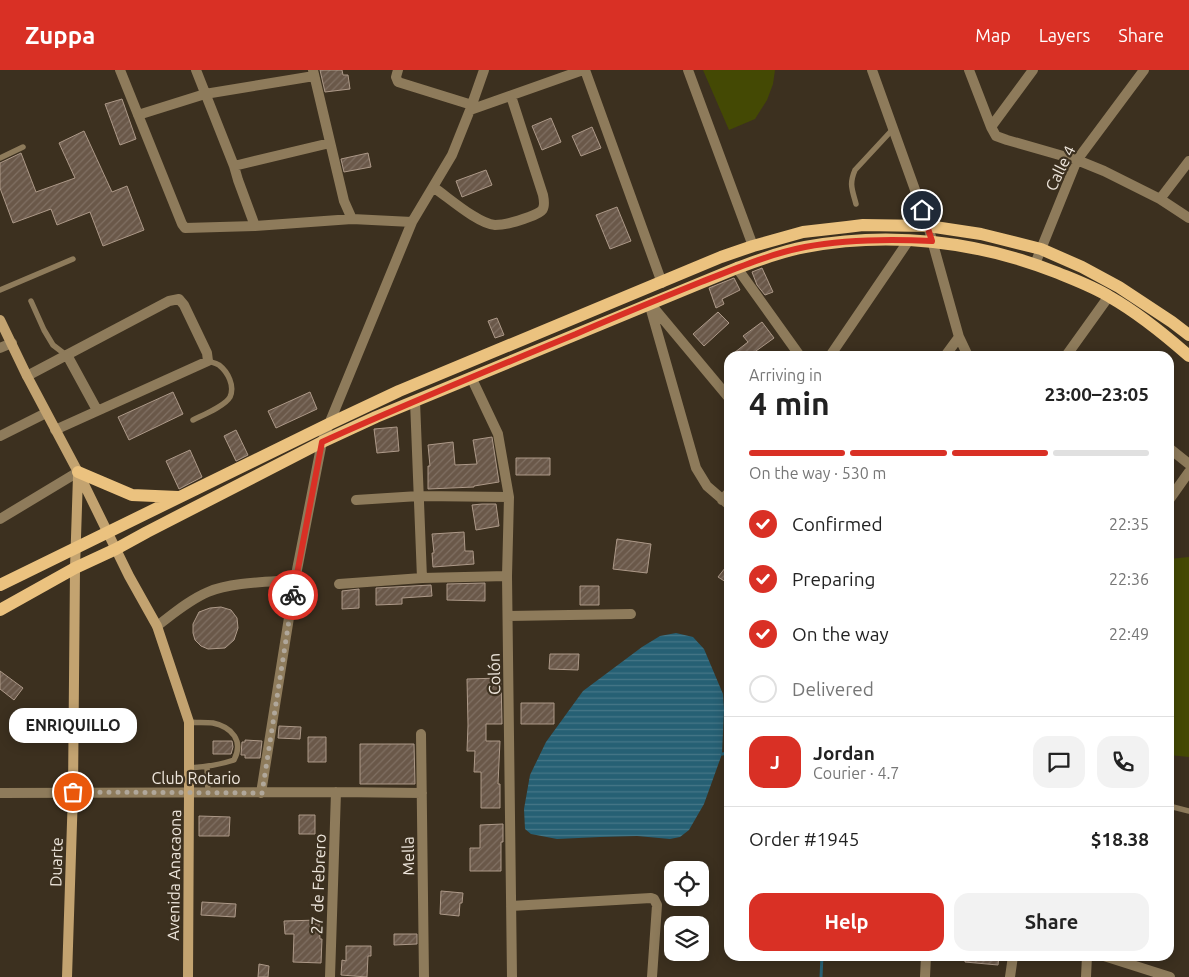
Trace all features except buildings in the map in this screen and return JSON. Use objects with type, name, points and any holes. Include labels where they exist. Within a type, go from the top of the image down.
[{"type":"main road","points":[[0,585],[399,391],[722,258],[753,246],[803,232],[863,225],[928,226],[981,234],[1041,249],[1082,267],[1119,287],[1189,335]]},
{"type":"main road","points":[[2,604],[116,550],[322,442],[376,417],[737,268],[767,257],[804,247],[874,239],[909,240],[932,241],[999,253],[1035,264],[1076,280],[1109,296],[1168,337],[1189,356]]},
{"type":"main road","name":"Avenida Anacaona","points":[[0,320],[129,576],[157,626],[189,722],[188,977]]},
{"type":"main road","points":[[78,472],[132,495],[180,497]]},
{"type":"main road","name":"Duarte","points":[[67,977],[73,792],[78,472]]},
{"type":"street","points":[[120,70],[185,228],[352,220],[412,222]]},
{"type":"street","points":[[196,70],[234,166],[255,226]]},
{"type":"street","points":[[398,70],[396,76],[398,82],[471,108],[584,70],[662,283]]},
{"type":"street","points":[[262,793],[295,580],[322,442],[412,222],[452,155],[484,70]]},
{"type":"street","points":[[688,70],[753,246]]},
{"type":"street","points":[[872,70],[928,226],[959,337],[966,351]]},
{"type":"street","points":[[969,70],[990,127],[996,136],[1078,160],[1104,171],[1160,199],[1189,218]]},
{"type":"street","points":[[990,127],[1033,70]]},
{"type":"street","name":"Calle 4","points":[[1035,264],[1078,160],[1144,70]]},
{"type":"street","points":[[138,115],[206,94],[314,73],[344,201],[352,220]]},
{"type":"street","points":[[433,187],[482,222],[494,225],[513,222],[539,213],[544,209],[543,195],[511,96]]},
{"type":"street","points":[[234,166],[330,143]]},
{"type":"street","points":[[1160,199],[1189,160]]},
{"type":"street","points":[[833,351],[909,240]]},
{"type":"street","points":[[737,268],[796,351]]},
{"type":"street","points":[[1070,351],[1109,296]]},
{"type":"street","points":[[27,376],[169,302],[179,299],[184,305],[208,353],[208,361],[55,430]]},
{"type":"street","points":[[649,303],[724,392]]},
{"type":"street","points":[[649,303],[696,468],[707,486],[724,497]]},
{"type":"street","points":[[949,351],[959,337]]},
{"type":"street","points":[[0,348],[12,343]]},
{"type":"street","points":[[67,355],[97,410]]},
{"type":"street","name":"Colón","points":[[471,377],[498,434],[509,497],[507,576],[512,977]]},
{"type":"street","points":[[415,401],[422,578]]},
{"type":"street","points":[[0,436],[46,413]]},
{"type":"street","points":[[1174,452],[1189,464]]},
{"type":"street","points":[[0,519],[78,472]]},
{"type":"street","points":[[1174,493],[1189,472]]},
{"type":"street","points":[[356,500],[419,496],[509,497]]},
{"type":"street","points":[[339,584],[422,578],[507,576]]},
{"type":"street","points":[[157,626],[191,600],[209,591],[230,586],[295,580]]},
{"type":"street","points":[[508,616],[631,614]]},
{"type":"street","name":"Mella","points":[[421,734],[424,977]]},
{"type":"street","name":"27 de Febrero","points":[[330,977],[336,792]]},
{"type":"street","name":"Club Rotario","points":[[0,793],[422,793]]},
{"type":"street","points":[[511,906],[654,899],[657,905],[652,977]]},
{"type":"street","points":[[925,977],[926,961]]},
{"type":"street","points":[[1010,977],[1012,961]]},
{"type":"street","points":[[1086,961],[1086,977]]},
{"type":"street","points":[[1120,961],[1170,977]]},
{"type":"lane","points":[[856,204],[851,187],[855,170],[893,129]]},
{"type":"lane","points":[[0,158],[23,147]]},
{"type":"lane","points":[[0,290],[73,259]]},
{"type":"lane","points":[[32,302],[44,330],[53,345],[67,355]]},
{"type":"lane","points":[[193,420],[219,407],[230,397],[231,385],[228,375],[218,364],[208,361]]},
{"type":"lane","points":[[189,722],[213,724],[227,728],[237,739],[238,753],[234,760],[224,764],[189,768]]},
{"type":"lane","points":[[207,767],[208,793]]},
{"type":"lane","points":[[1174,807],[1189,811]]},
{"type":"green space","points":[[703,70],[775,70],[773,84],[767,100],[755,119],[729,130]]},
{"type":"green space","points":[[1189,557],[1189,757],[1174,756],[1174,558]]},
{"type":"water","points":[[676,633],[693,637],[704,649],[723,694],[722,754],[704,804],[689,830],[680,837],[670,839],[637,836],[557,839],[531,834],[525,829],[524,809],[530,775],[546,742],[583,691],[642,647],[660,636]]},
{"type":"waterway","points":[[821,977],[822,961]]},
{"type":"way so far","points":[[73,792],[262,793],[293,595]]},
{"type":"place","name":"ENRIQUILLO","points":[[73,792]]},
{"type":"route","points":[[293,595],[322,442],[471,377],[767,257],[804,247],[835,242],[874,239],[932,241],[922,210]]}]
